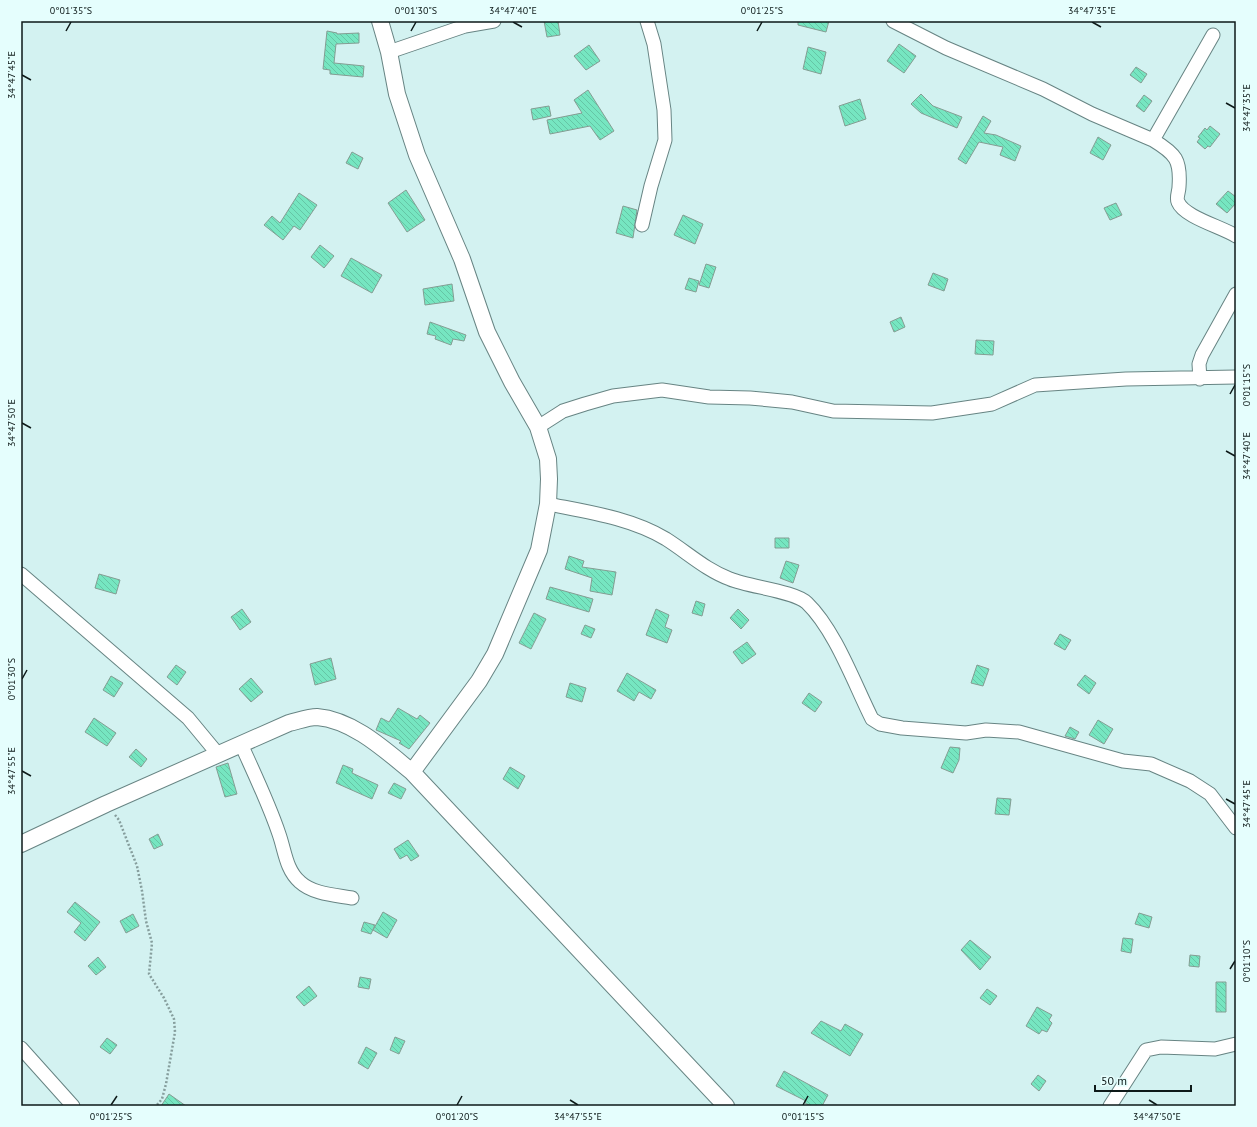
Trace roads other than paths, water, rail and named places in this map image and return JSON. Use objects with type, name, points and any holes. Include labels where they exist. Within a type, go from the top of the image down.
[{"type":"street","points":[[380,21],[389,52],[397,94],[418,154],[462,259],[487,332],[512,382],[538,427],[548,459],[548,504],[538,550],[495,654],[479,681],[412,772]]},
{"type":"street","points":[[389,52],[465,26],[494,21]]},
{"type":"street","points":[[642,225],[650,186],[665,140],[664,110],[654,44],[647,21]]},
{"type":"street","points":[[893,21],[946,48],[1153,140],[1175,156],[1179,164],[1177,201],[1184,210],[1236,236]]},
{"type":"street","points":[[1153,140],[1213,35]]},
{"type":"street","points":[[1200,378],[1199,364],[1202,355],[1236,294]]},
{"type":"street","points":[[538,427],[563,411],[585,404],[613,396],[662,390],[709,398],[750,398],[792,402],[833,411],[932,413],[992,404],[1034,386],[1126,379],[1236,377]]},
{"type":"street","points":[[548,504],[636,524],[666,539],[699,563],[730,579],[759,588],[791,594],[806,601],[820,616],[872,719],[880,724],[902,728],[966,733],[986,730],[1019,732],[1123,761],[1151,764],[1190,781],[1210,794],[1236,828]]},
{"type":"street","points":[[21,574],[188,718],[217,753]]},
{"type":"street","points":[[21,844],[217,753],[290,722],[316,717],[350,728],[377,744],[412,772],[726,1106]]},
{"type":"street","points":[[241,744],[279,835],[292,873],[300,882],[315,890],[352,898]]},
{"type":"street","points":[[1110,1106],[1146,1050],[1161,1047],[1215,1049],[1236,1044]]},
{"type":"street","points":[[21,1048],[58,1087],[73,1106]]}]
